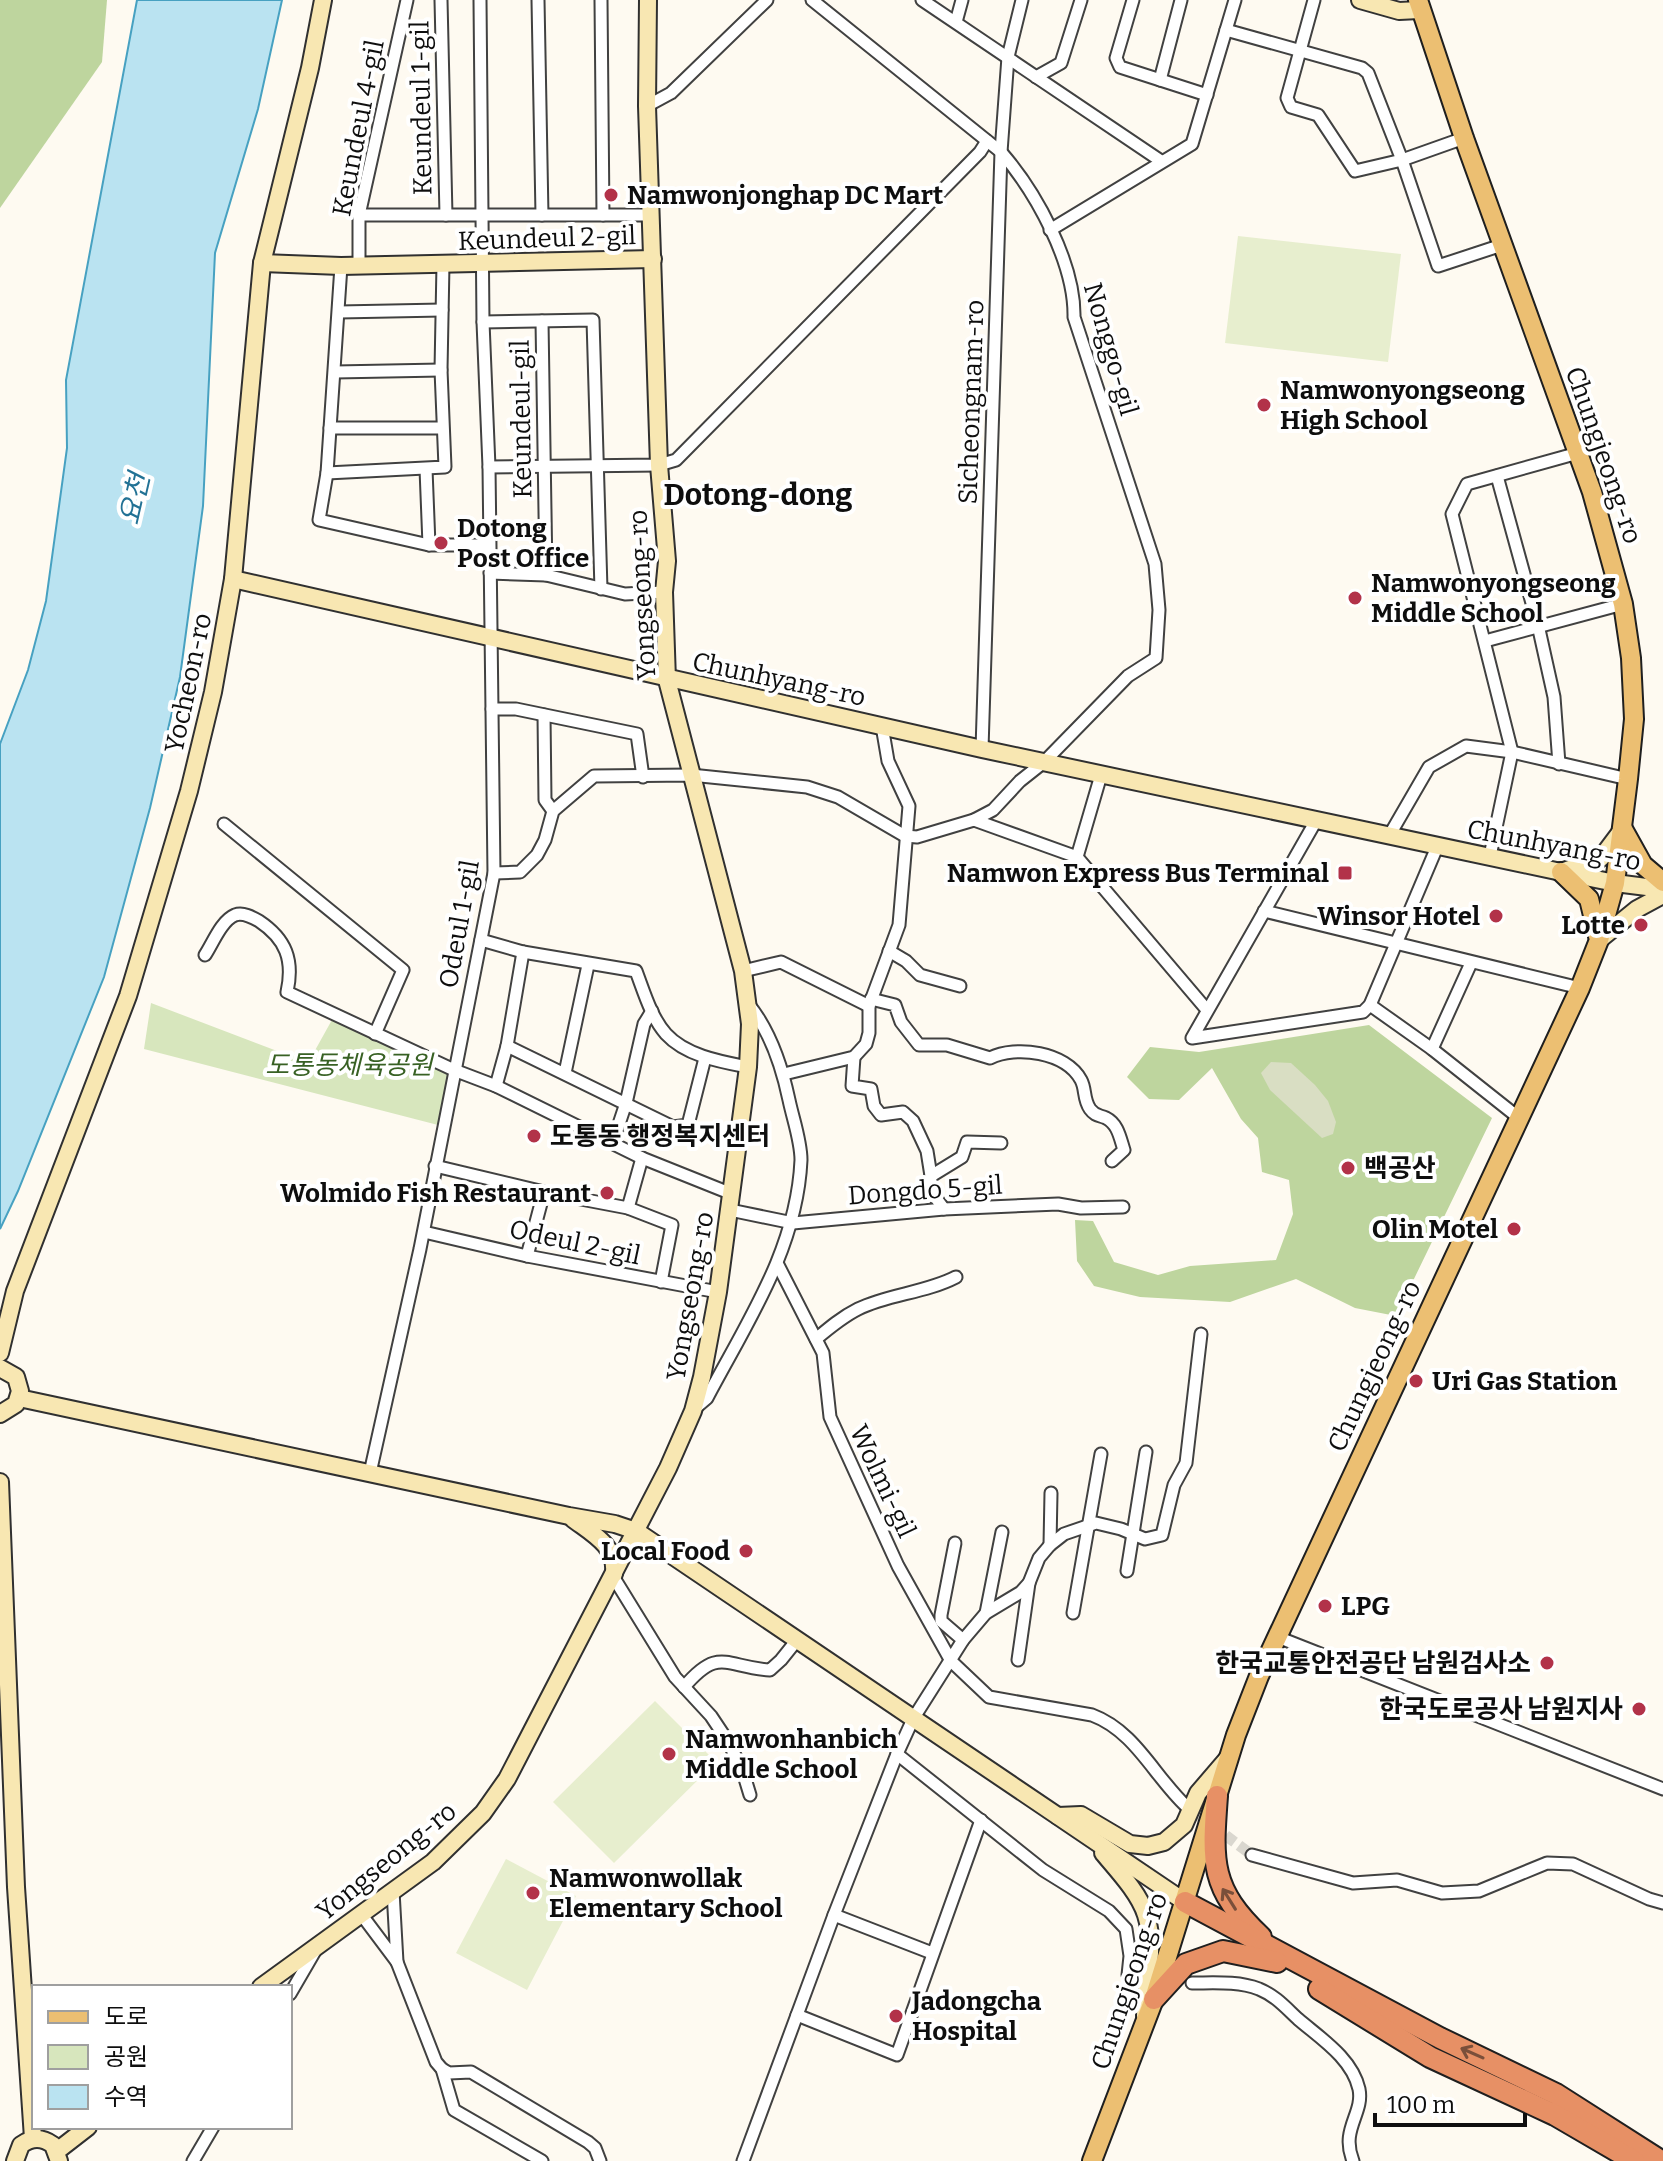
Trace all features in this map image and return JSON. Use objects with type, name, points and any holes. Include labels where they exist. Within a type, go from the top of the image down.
[{"type":"highway","points":[[1217,1796],[1213,1849],[1224,1894],[1280,1959]]},
{"type":"highway","points":[[1185,1902],[1280,1959],[1430,2057],[1555,2115],[1634,2161]]},
{"type":"highway","points":[[1154,1999],[1186,1964],[1223,1951],[1280,1959],[1556,2094],[1661,2161]]},
{"type":"main road","name":"Chungjeong-ro","points":[[1092,2161],[1154,1999],[1229,1757],[1275,1636],[1580,988],[1599,940],[1615,883],[1634,719],[1631,658],[1623,604],[1603,525],[1418,5]]},
{"type":"main road","points":[[1623,829],[1643,865],[1663,882]]},
{"type":"main road","points":[[1561,872],[1589,899],[1599,940]]},
{"type":"street","name":"Yocheon-ro","points":[[0,1353],[15,1291],[128,996],[189,791],[213,692],[233,579],[262,263],[310,68],[323,0]]},
{"type":"street","name":"Keundeul 4-gil","points":[[359,265],[359,215],[407,0]]},
{"type":"street","name":"Keundeul 1-gil","points":[[441,0],[446,215]]},
{"type":"street","name":"Keundeul-gil","points":[[480,0],[490,638]]},
{"type":"street","points":[[538,0],[542,215]]},
{"type":"street","points":[[601,0],[603,215]]},
{"type":"street","name":"Yongseong-ro","points":[[264,1985],[393,1891],[461,1836],[507,1779],[614,1578],[679,1446],[693,1411],[718,1292],[748,1067],[748,1004],[743,971],[667,680],[664,592],[667,561],[659,465],[647,106],[648,0]]},
{"type":"street","points":[[647,106],[671,93],[767,0]]},
{"type":"street","name":"Nonggo-gil","points":[[812,0],[1001,152],[1023,177],[1050,230],[1074,295],[1074,317],[1155,564],[1159,610],[1156,658],[1128,676],[993,810],[974,820]]},
{"type":"street","points":[[922,0],[1161,161]]},
{"type":"street","points":[[956,22],[962,0]]},
{"type":"street","name":"Sicheongnam-ro","points":[[982,749],[1001,152],[1008,57],[1022,0]]},
{"type":"street","points":[[1036,77],[1061,63],[1081,0]]},
{"type":"street","points":[[1133,0],[1116,58],[1120,67],[1207,95]]},
{"type":"street","points":[[1160,80],[1181,0]]},
{"type":"street","points":[[1050,230],[1192,144],[1235,0]]},
{"type":"street","points":[[1314,0],[1287,98],[1291,107],[1318,115],[1355,171],[1402,160],[1464,138]]},
{"type":"street","points":[[1360,0],[1399,11],[1418,5]]},
{"type":"street","points":[[1226,30],[1362,68],[1368,73],[1438,266],[1502,245]]},
{"type":"street","points":[[489,467],[659,465],[676,460],[980,152],[987,141]]},
{"type":"street","points":[[359,215],[652,215]]},
{"type":"street","name":"Keundeul 2-gil","points":[[262,263],[341,266],[653,259]]},
{"type":"street","name":"Keundeul 2-gil","points":[[426,469],[445,467],[441,370],[443,264]]},
{"type":"street","points":[[341,266],[327,473],[319,520],[429,545],[489,545]]},
{"type":"street","points":[[339,312],[442,310]]},
{"type":"street","points":[[542,321],[593,320],[601,589]]},
{"type":"street","name":"Keundeul-gil","points":[[483,322],[542,321],[546,575]]},
{"type":"street","points":[[335,372],[441,370]]},
{"type":"street","points":[[330,428],[442,428]]},
{"type":"street","points":[[1490,856],[1512,752],[1452,514],[1467,484],[1578,453]]},
{"type":"street","points":[[327,473],[426,469],[429,545]]},
{"type":"street","points":[[1497,476],[1538,625],[1554,697],[1559,764]]},
{"type":"street","points":[[490,573],[546,575],[625,594],[664,592]]},
{"type":"street","name":"Chunhyang-ro","points":[[233,579],[667,680],[1101,775],[1437,847],[1615,883],[1663,889]]},
{"type":"street","points":[[1485,641],[1623,604]]},
{"type":"street","name":"Odeul 1-gil","points":[[370,1473],[424,1232],[494,873],[490,638]]},
{"type":"street","points":[[492,709],[516,709],[637,734],[643,777]]},
{"type":"street","points":[[544,715],[545,800],[553,811]]},
{"type":"street","points":[[784,1074],[854,1057],[866,1044],[870,1002],[899,925],[909,806],[888,761],[882,726]]},
{"type":"street","points":[[1389,836],[1429,767],[1466,746],[1512,752],[1628,779]]},
{"type":"street","points":[[494,873],[520,872],[537,855],[553,811],[594,776],[691,775],[807,787],[838,797],[905,836],[917,837],[974,820],[1077,857],[1207,1010]]},
{"type":"street","points":[[1077,857],[1101,775]]},
{"type":"street","points":[[1317,819],[1192,1038],[1363,1012],[1370,1005],[1432,1049],[1519,1118]]},
{"type":"street","points":[[224,824],[403,970],[375,1034]]},
{"type":"street","points":[[1561,872],[1601,858],[1623,829]]},
{"type":"street","name":"Chunhyang-ro","points":[[1370,1005],[1437,847]]},
{"type":"street","points":[[1599,940],[1637,909],[1663,895]]},
{"type":"street","points":[[1264,911],[1580,988]]},
{"type":"street","name":"Dongdo 5-gil","points":[[205,955],[232,916],[252,917],[272,930],[281,941],[291,973],[287,992],[454,1070],[496,1086],[731,1202],[793,1223],[944,1209],[1058,1204],[1081,1208],[1123,1207]]},
{"type":"street","points":[[481,940],[523,952],[636,971],[652,1011],[667,1036],[705,1058],[748,1067]]},
{"type":"street","points":[[889,951],[906,961],[920,975],[960,986]]},
{"type":"street","points":[[496,1086],[507,1046],[523,952]]},
{"type":"street","points":[[743,971],[781,962],[819,983],[870,1002],[895,1005],[901,1022],[919,1045],[947,1045],[990,1058],[1004,1051],[1022,1051],[1055,1059],[1074,1070],[1083,1083],[1088,1107],[1095,1115],[1107,1119],[1116,1127],[1124,1150],[1112,1161]]},
{"type":"street","points":[[1432,1049],[1471,963]]},
{"type":"street","points":[[565,1073],[588,965]]},
{"type":"street","points":[[693,1411],[707,1398],[778,1265],[793,1223],[801,1157],[784,1074],[759,1018],[748,1004]]},
{"type":"street","points":[[613,1142],[626,1103],[644,1024],[652,1011]]},
{"type":"street","points":[[507,1046],[673,1127],[688,1125],[705,1058]]},
{"type":"street","points":[[854,1057],[852,1086],[871,1089],[874,1106],[881,1115],[903,1112],[913,1121],[927,1151],[930,1190],[944,1209]]},
{"type":"street","points":[[931,1176],[962,1157],[967,1142],[1001,1143]]},
{"type":"street","points":[[628,1208],[642,1158]]},
{"type":"street","points":[[435,1166],[628,1208],[672,1225],[661,1282]]},
{"type":"street","points":[[527,1256],[544,1192]]},
{"type":"street","name":"Odeul 2-gil","points":[[424,1232],[527,1256],[718,1292]]},
{"type":"street","name":"Wolmi-gil","points":[[778,1265],[823,1353],[830,1417],[898,1566],[951,1661],[989,1697],[1092,1715],[1108,1721],[1124,1733],[1165,1785],[1186,1806]]},
{"type":"street","points":[[816,1339],[841,1318],[861,1308],[956,1277]]},
{"type":"street","points":[[1018,1660],[1029,1583],[1039,1558],[1050,1545],[1064,1534],[1096,1523],[1153,1539],[1162,1535],[1174,1485],[1186,1463],[1201,1334]]},
{"type":"street","points":[[0,1368],[16,1377],[20,1391],[11,1410],[0,1414]]},
{"type":"street","points":[[19,1398],[615,1524],[636,1531],[1185,1902]]},
{"type":"street","points":[[1127,1571],[1146,1452]]},
{"type":"street","points":[[1073,1613],[1101,1454]]},
{"type":"street","points":[[0,1482],[16,1887],[32,2123]]},
{"type":"street","points":[[1050,1545],[1051,1493]]},
{"type":"street","points":[[569,1516],[604,1542],[613,1559],[614,1578],[684,1687],[711,1716],[729,1743],[750,1795]]},
{"type":"street","points":[[986,1613],[1002,1532]]},
{"type":"street","points":[[955,1543],[941,1621],[963,1640]]},
{"type":"street","points":[[743,2161],[834,1915],[913,1719],[963,1640],[986,1613],[1010,1600],[1029,1583]]},
{"type":"street","points":[[1275,1636],[1663,1789]]},
{"type":"street","points":[[684,1687],[709,1663],[726,1661],[770,1670],[797,1640]]},
{"type":"street","points":[[897,1754],[1043,1870],[1109,1911],[1126,1929],[1130,1956],[1128,1975],[1140,1976]]},
{"type":"street","points":[[1058,1816],[1081,1815],[1130,1844],[1148,1846],[1164,1842],[1184,1825],[1198,1793],[1229,1757]]},
{"type":"street","points":[[797,2015],[897,2055],[981,1820]]},
{"type":"street","points":[[1092,1839],[1146,1914],[1149,1946],[1145,2022]]},
{"type":"street","points":[[1252,1855],[1353,1883],[1397,1880],[1442,1893],[1479,1891],[1547,1863],[1573,1864],[1663,1903]]},
{"type":"street","points":[[393,1891],[397,1962]]},
{"type":"street","points":[[361,1914],[397,1962],[436,2062],[442,2069],[449,2073],[471,2072],[588,2142],[595,2148],[600,2161]]},
{"type":"street","points":[[834,1915],[932,1953]]},
{"type":"street","points":[[292,1991],[317,1948]]},
{"type":"street","points":[[1192,1983],[1238,1983],[1259,1989],[1287,2007],[1332,2048],[1359,2089],[1360,2100],[1348,2141],[1353,2161]]},
{"type":"street","points":[[442,2069],[454,2110],[542,2161]]},
{"type":"street","points":[[32,2129],[33,2138]]},
{"type":"street","points":[[15,2161],[21,2145],[33,2138],[47,2141],[58,2156],[86,2129]]},
{"type":"street","points":[[193,2161],[212,2129]]},
{"type":"green space","points":[[0,0],[107,0],[102,62],[0,208]]},
{"type":"green space","points":[[1238,236],[1401,254],[1388,362],[1225,343]]},
{"type":"green space","name":"도통동체육공원","points":[[151,1003],[285,1054],[313,1054],[333,1018],[448,1072],[438,1125],[144,1049]]},
{"type":"green space","points":[[1369,1025],[1492,1118],[1396,1316],[1355,1308],[1296,1279],[1230,1302],[1140,1297],[1094,1286],[1077,1261],[1075,1220],[1093,1221],[1114,1262],[1158,1275],[1190,1266],[1276,1260],[1293,1214],[1289,1180],[1262,1172],[1258,1138],[1241,1119],[1212,1068],[1179,1100],[1149,1099],[1127,1077],[1150,1047],[1199,1052]]},
{"type":"green space","points":[[1271,1062],[1291,1063],[1315,1085],[1328,1101],[1336,1122],[1333,1134],[1322,1138],[1270,1090],[1261,1073]]},
{"type":"green space","points":[[655,1701],[716,1762],[614,1863],[553,1802]]},
{"type":"green space","points":[[506,1859],[576,1896],[527,1990],[456,1953]]},
{"type":"water","name":"요천","points":[[137,0],[282,0],[258,109],[215,253],[203,506],[180,677],[150,808],[104,977],[0,1229],[0,744],[28,670],[46,601],[67,448],[66,380]]},
{"type":"tunnel","points":[[1186,1806],[1252,1855]]},
{"type":"place","name":"Namwonjonghap DC Mart","points":[[611,195]]},
{"type":"place","name":"Namwonyongseong High School","points":[[1264,405]]},
{"type":"place","name":"Dotong Post Office","points":[[441,543]]},
{"type":"place","name":"Namwonyongseong Middle School","points":[[1355,598]]},
{"type":"place","name":"Namwon Express Bus Terminal","points":[[1345,873]]},
{"type":"place","name":"Winsor Hotel","points":[[1496,916]]},
{"type":"place","name":"Lotte","points":[[1641,925]]},
{"type":"place","name":"도통동 행정복지센터","points":[[534,1136]]},
{"type":"place","name":"백공산","points":[[1348,1168]]},
{"type":"place","name":"Wolmido Fish Restaurant","points":[[607,1193]]},
{"type":"place","name":"Olin Motel","points":[[1514,1229]]},
{"type":"place","name":"Uri Gas Station","points":[[1416,1381]]},
{"type":"place","name":"Local Food","points":[[746,1551]]},
{"type":"place","name":"LPG","points":[[1325,1606]]},
{"type":"place","name":"한국교통안전공단 남원검사소","points":[[1547,1663]]},
{"type":"place","name":"한국도로공사 남원지사","points":[[1639,1709]]},
{"type":"place","name":"Namwonhanbich Middle School","points":[[669,1754]]},
{"type":"place","name":"Namwonwollak Elementary School","points":[[533,1893]]},
{"type":"place","name":"Jadongcha Hospital","points":[[896,2016]]},
{"type":"district","name":"Dotong-dong","points":[[758,495]]}]
